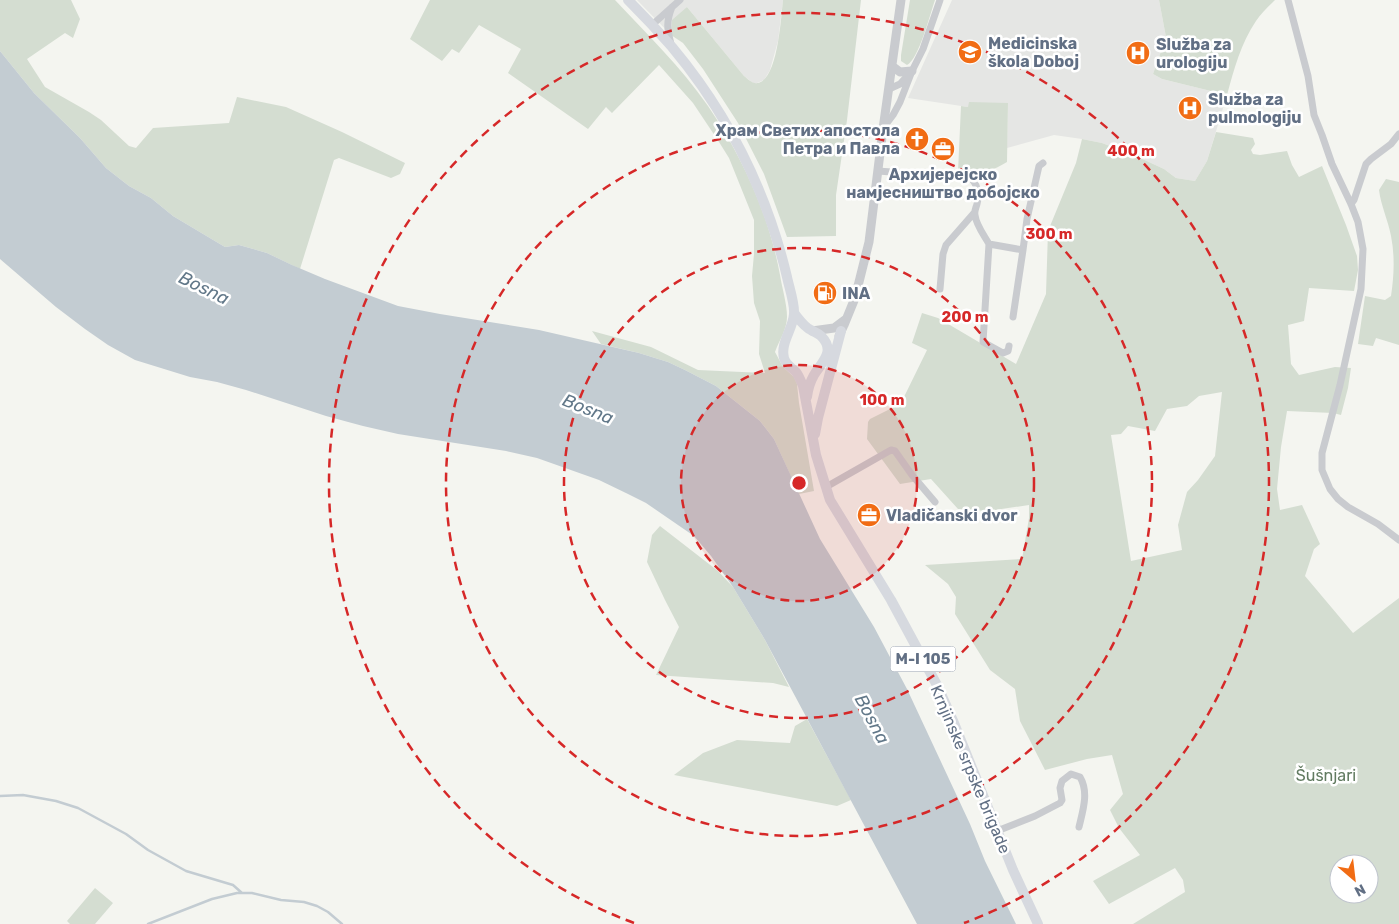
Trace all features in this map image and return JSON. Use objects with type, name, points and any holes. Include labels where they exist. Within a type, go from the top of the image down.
[{"type":"main road","name":"M-I 105","points":[[628,0],[672,46],[706,91],[741,150],[768,209],[777,237],[794,313],[783,351],[784,357],[786,363],[794,371],[803,386],[806,398]]},
{"type":"main road","points":[[794,313],[811,330]]},
{"type":"main road","points":[[786,340],[796,331],[805,329],[817,333],[826,345],[827,355],[810,384],[806,398]]},
{"type":"main road","points":[[814,442],[818,418],[841,331]]},
{"type":"main road","points":[[794,371],[804,373],[819,369]]},
{"type":"main road","name":"Krnjinske srpske brigade","points":[[806,398],[814,442],[826,487],[834,506],[891,600],[938,687],[1013,870],[1038,924]]},
{"type":"street","points":[[652,25],[680,0]]},
{"type":"street","points":[[827,355],[849,314],[861,278],[869,242],[901,0]]},
{"type":"street","points":[[883,129],[900,102],[912,71],[923,50],[940,0]]},
{"type":"street","points":[[1288,0],[1308,76],[1314,115],[1332,164],[1358,222],[1363,249],[1362,280],[1340,385],[1322,453],[1322,470],[1330,489],[1348,508],[1378,524],[1399,539]]},
{"type":"street","points":[[672,7],[667,23],[672,46]]},
{"type":"street","points":[[892,66],[900,72],[912,71]]},
{"type":"street","points":[[889,89],[900,84],[912,71]]},
{"type":"street","points":[[1351,204],[1366,164],[1391,144],[1399,134]]},
{"type":"street","points":[[1013,317],[1030,202],[1038,166],[1043,163]]},
{"type":"street","points":[[878,171],[970,178],[976,183],[978,202],[974,213],[946,245],[943,254],[940,289]]},
{"type":"street","points":[[974,213],[989,244],[984,342],[1003,354],[1008,351],[1009,346]]},
{"type":"street","points":[[989,244],[1023,250]]},
{"type":"street","points":[[811,330],[834,328],[840,325],[849,314]]},
{"type":"street","points":[[826,487],[891,450],[895,452],[935,502]]},
{"type":"street","points":[[997,831],[1035,816],[1060,803],[1062,800],[1060,788],[1062,781],[1071,774],[1080,777],[1085,788],[1085,800],[1079,827]]},
{"type":"shaded area","points":[[637,0],[783,0],[778,41],[770,70],[764,80],[753,83],[744,76],[687,7],[671,35]]},
{"type":"shaded area","points":[[952,0],[1159,0],[1166,37],[1153,74],[1162,79],[1227,95],[1207,161],[1195,181],[1176,178],[1164,169],[1136,156],[1102,143],[1082,139],[1054,135],[1007,148],[1008,103],[968,107],[908,98]]},
{"type":"green space","points":[[0,0],[71,0],[80,19],[73,38],[65,33],[27,59],[45,87],[101,120],[129,146],[136,148],[153,128],[229,123],[237,97],[286,107],[405,163],[400,174],[391,178],[339,158],[334,160],[300,269],[267,253],[239,245],[225,247],[173,216],[151,198],[129,186],[106,168],[80,138],[34,93],[0,51]]},
{"type":"green space","points":[[430,0],[615,0],[698,92],[720,125],[743,166],[769,230],[787,312],[786,326],[775,352],[783,367],[794,377],[797,384],[814,491],[799,494],[774,439],[760,421],[716,386],[668,362],[601,344],[592,331],[651,347],[698,370],[765,373],[759,354],[760,321],[754,303],[752,276],[754,220],[729,158],[693,103],[659,65],[612,113],[606,107],[588,129],[508,73],[521,49],[479,25],[459,53],[452,49],[442,61],[410,39]]},
{"type":"green space","points":[[783,0],[861,0],[836,195],[836,236],[787,237],[764,174],[738,123],[703,69],[683,43],[671,35],[672,20],[687,7],[744,76],[752,82],[758,83],[765,79],[774,59]]},
{"type":"green space","points":[[910,0],[935,0],[920,45],[916,54],[907,65],[901,61],[901,55]]},
{"type":"green space","points":[[1159,0],[1275,0],[1258,18],[1246,38],[1235,66],[1227,95],[1162,79],[1153,74],[1166,37]]},
{"type":"green space","points":[[969,102],[1008,103],[1007,162],[1000,166],[978,172],[958,172],[961,106],[968,107]]},
{"type":"green space","name":"Šušnjari","points":[[1216,132],[1253,138],[1255,144],[1251,150],[1253,154],[1260,155],[1287,151],[1299,177],[1322,166],[1357,256],[1358,270],[1354,291],[1309,288],[1304,321],[1288,325],[1291,364],[1299,375],[1335,367],[1351,368],[1341,415],[1287,411],[1277,489],[1280,510],[1302,505],[1320,544],[1314,549],[1305,576],[1353,633],[1399,598],[1399,924],[1133,924],[1185,892],[1183,880],[1175,868],[1109,904],[1093,881],[1140,855],[1119,828],[1110,810],[1123,794],[1112,755],[1087,759],[1045,770],[1020,721],[1015,689],[990,670],[955,614],[956,597],[948,584],[925,565],[1022,559],[1029,518],[1029,505],[988,511],[958,509],[931,479],[900,484],[867,439],[868,422],[870,419],[894,407],[903,399],[927,350],[912,343],[922,313],[938,318],[1016,364],[1046,294],[1048,231],[1076,163],[1082,139],[1102,143],[1136,156],[1164,169],[1176,178],[1195,181],[1207,161]],"holes":[[[1222,392],[1215,456],[1187,492],[1178,525],[1182,550],[1131,561],[1111,435],[1121,434],[1128,426],[1155,431],[1167,409],[1187,406],[1199,396]]]},
{"type":"green space","points":[[1386,179],[1399,182],[1399,345],[1376,338],[1373,346],[1358,344],[1365,296],[1385,300],[1391,296],[1394,266],[1393,251],[1390,230],[1379,190]]},
{"type":"green space","points":[[660,526],[718,571],[733,587],[765,640],[789,687],[773,683],[656,675],[679,627],[647,562],[652,535]]},
{"type":"green space","points":[[807,719],[851,800],[837,806],[674,775],[703,753],[737,740],[790,743],[795,726]]},
{"type":"green space","points":[[95,888],[113,903],[95,924],[70,924],[67,921]]},
{"type":"water","name":"Bosna","points":[[0,51],[34,93],[80,138],[106,168],[129,186],[151,198],[173,216],[225,247],[239,245],[267,253],[325,279],[398,306],[539,330],[639,353],[668,362],[716,386],[760,421],[774,439],[820,539],[874,627],[907,689],[970,824],[985,861],[1016,924],[917,924],[765,640],[733,587],[694,536],[646,503],[599,480],[537,458],[506,451],[398,434],[363,426],[246,390],[190,377],[135,360],[85,329],[0,259]]},
{"type":"waterway","points":[[0,796],[23,795],[56,801],[78,808],[126,834],[148,850],[186,871],[233,885],[242,893]]},
{"type":"waterway","points":[[148,924],[212,899],[237,893],[252,893],[281,900],[304,902],[328,912],[342,924]]},
{"type":"place","name":"Medicinska škola Doboj","points":[[970,52]]},
{"type":"place","name":"Služba za urologiju","points":[[1138,53]]},
{"type":"place","name":"Služba za pulmologiju","points":[[1190,108]]},
{"type":"place","name":"Храм Светих апостола Петра и Павла","points":[[917,139]]},
{"type":"place","name":"Архијерејско намјесништво добојско","points":[[943,149]]},
{"type":"place","name":"INA","points":[[825,293]]},
{"type":"place","name":"Vladičanski dvor","points":[[869,515]]}]
